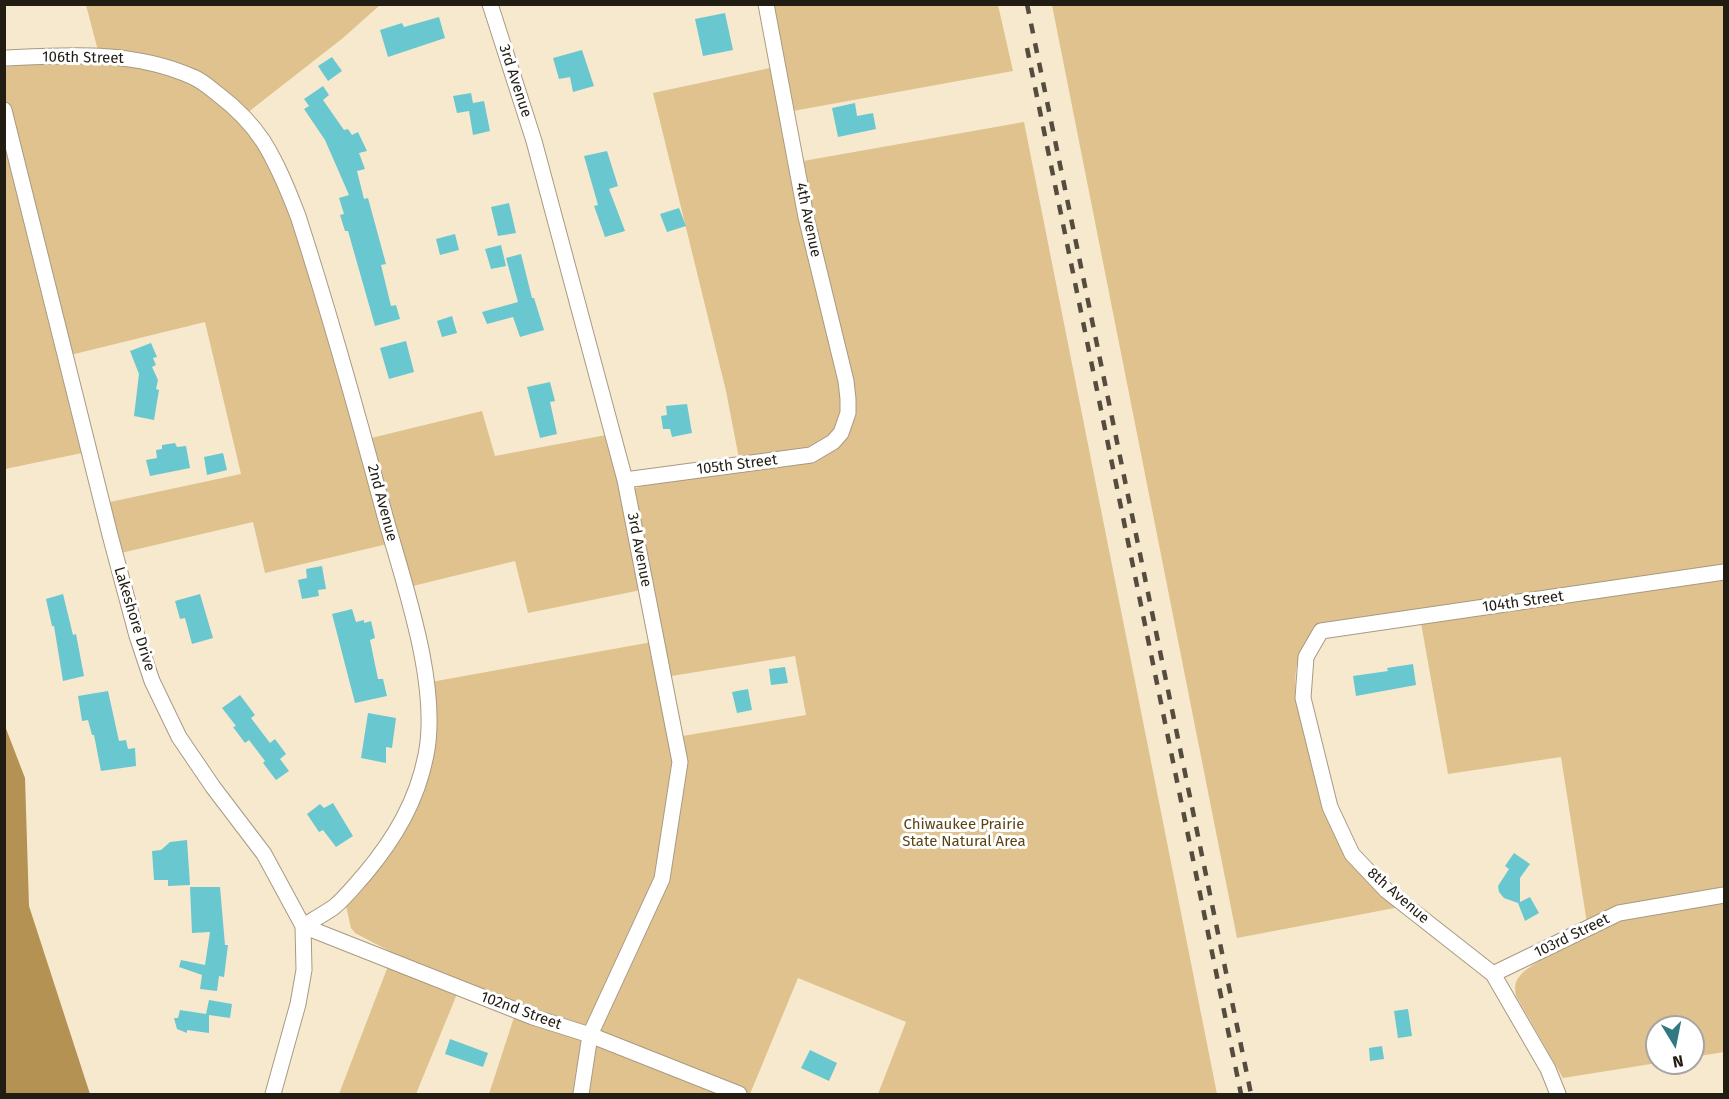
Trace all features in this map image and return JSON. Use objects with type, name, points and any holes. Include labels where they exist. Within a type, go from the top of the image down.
[{"type":"street","name":"3rd Avenue","points":[[490,4],[534,141],[625,480],[680,762],[662,879],[590,1035],[581,1095]]},
{"type":"street","name":"4th Avenue","points":[[766,4],[806,217],[846,381],[849,413],[841,433]]},
{"type":"street","name":"106th Street","points":[[4,58],[82,55],[126,57],[161,65],[196,77]]},
{"type":"street","name":"2nd Avenue","points":[[196,77],[236,109],[262,140],[285,182],[298,216],[364,438],[410,608],[429,704],[427,753],[414,799],[403,821],[384,850],[354,887],[334,906],[303,926]]},
{"type":"street","name":"Lakeshore Drive","points":[[4,110],[110,535],[137,636],[152,681],[180,737],[213,787],[264,854],[303,926],[304,970],[298,1004],[273,1095]]},
{"type":"street","name":"105th Street","points":[[625,480],[811,455],[833,442],[841,433]]},
{"type":"street","name":"104th Street","points":[[1321,632],[1725,572]]},
{"type":"street","name":"8th Avenue","points":[[1321,632],[1306,657],[1302,698],[1330,807],[1352,854],[1386,890],[1493,974],[1548,1069],[1558,1095]]},
{"type":"street","name":"103rd Street","points":[[1493,974],[1619,913],[1725,895]]},
{"type":"street","name":"102nd Street","points":[[303,926],[533,1017],[590,1035],[739,1095]]},
{"type":"green space","name":"Chiwaukee Prairie State Natural Area","points":[[86,5],[380,5],[343,38],[238,120],[268,159],[289,207],[359,441],[482,411],[495,456],[606,435],[621,493],[648,484],[741,469],[726,391],[653,93],[784,65],[772,5],[998,5],[1013,71],[782,113],[803,161],[1024,122],[1217,1094],[878,1094],[906,1022],[798,978],[750,1094],[489,1094],[518,1005],[457,994],[416,1094],[339,1094],[393,953],[355,933],[351,928],[346,906],[412,816],[431,682],[663,640],[641,590],[528,613],[515,561],[413,586],[400,541],[265,573],[253,522],[121,553],[110,502],[241,474],[205,322],[58,358],[82,453],[5,469],[5,67],[26,63],[101,62]],"holes":[[[795,656],[806,715],[671,738],[659,678]]]},
{"type":"green space","points":[[1052,5],[1724,5],[1724,1052],[1705,1055],[1705,1015],[1645,1015],[1645,1065],[1563,1078],[1516,996],[1515,988],[1516,982],[1524,971],[1551,954],[1589,936],[1561,757],[1448,774],[1419,612],[1317,632],[1305,645],[1296,667],[1296,694],[1328,816],[1400,907],[1237,938]]},
{"type":"shaded area","points":[[5,726],[25,778],[29,906],[90,1094],[5,1094]]},
{"type":"building","points":[[725,13],[733,50],[703,56],[695,19]]},
{"type":"building","points":[[439,17],[445,38],[388,57],[380,30],[402,23],[404,27]]},
{"type":"building","points":[[582,50],[594,86],[573,92],[570,77],[559,79],[553,58]]},
{"type":"building","points":[[332,57],[342,71],[328,81],[318,66]]},
{"type":"building","points":[[323,86],[329,95],[323,100],[344,130],[348,129],[352,135],[358,132],[367,151],[359,153],[365,169],[357,171],[364,199],[368,198],[386,264],[381,265],[391,306],[396,305],[400,319],[375,326],[348,231],[345,231],[340,215],[344,214],[339,198],[349,195],[325,140],[304,109],[309,106],[304,99]]},
{"type":"building","points":[[471,93],[473,103],[484,101],[490,131],[473,135],[469,111],[457,113],[453,96]]},
{"type":"building","points":[[855,103],[857,116],[873,113],[876,129],[838,137],[832,108]]},
{"type":"building","points":[[607,151],[618,186],[609,189],[625,231],[605,237],[594,206],[598,205],[584,156]]},
{"type":"building","points":[[509,203],[516,233],[498,236],[491,207]]},
{"type":"building","points":[[679,208],[686,226],[667,232],[660,214]]},
{"type":"building","points":[[455,234],[459,250],[440,255],[436,239]]},
{"type":"building","points":[[501,245],[506,266],[491,269],[485,249]]},
{"type":"building","points":[[521,254],[532,298],[534,298],[544,330],[520,337],[513,317],[487,324],[482,312],[518,302],[506,258]]},
{"type":"building","points":[[452,316],[457,333],[442,337],[437,321]]},
{"type":"building","points":[[406,341],[414,372],[389,379],[380,348]]},
{"type":"building","points":[[151,343],[157,357],[153,358],[156,365],[152,367],[158,380],[156,389],[159,390],[154,420],[134,416],[139,374],[130,351]]},
{"type":"building","points":[[550,382],[555,401],[550,402],[557,434],[540,438],[527,387]]},
{"type":"building","points":[[687,404],[692,433],[672,437],[670,429],[663,429],[661,416],[667,415],[666,406]]},
{"type":"building","points":[[175,443],[177,447],[186,446],[190,468],[150,476],[146,460],[157,458],[156,450],[162,449],[162,445]]},
{"type":"building","points":[[223,453],[227,470],[207,475],[204,457]]},
{"type":"building","points":[[322,566],[326,589],[318,590],[319,596],[302,599],[298,580],[307,578],[306,569]]},
{"type":"building","points":[[63,594],[73,635],[76,634],[84,676],[63,681],[54,626],[52,626],[46,599]]},
{"type":"building","points":[[200,594],[213,638],[192,644],[185,618],[180,619],[175,601]]},
{"type":"building","points":[[352,609],[356,622],[371,621],[375,638],[370,640],[378,679],[383,679],[387,696],[355,703],[332,614]]},
{"type":"building","points":[[1413,664],[1416,685],[1356,696],[1353,676],[1388,671],[1387,668]]},
{"type":"building","points":[[785,667],[788,683],[771,685],[769,669]]},
{"type":"building","points":[[748,689],[752,710],[737,713],[732,692]]},
{"type":"building","points":[[108,691],[119,741],[126,740],[128,749],[135,748],[136,766],[101,771],[94,735],[92,735],[88,720],[82,721],[78,696]]},
{"type":"building","points":[[240,695],[255,715],[251,718],[270,743],[275,739],[286,754],[280,759],[289,771],[276,780],[249,740],[245,743],[233,727],[236,726],[222,708]]},
{"type":"building","points":[[368,713],[396,718],[392,748],[386,747],[386,763],[361,758]]},
{"type":"building","points":[[333,803],[353,836],[336,847],[323,830],[319,832],[307,814],[320,804],[324,808]]},
{"type":"building","points":[[187,840],[190,885],[168,886],[168,880],[154,880],[152,851],[161,850],[170,842]]},
{"type":"building","points":[[1514,853],[1530,864],[1520,878],[1520,902],[1530,897],[1539,913],[1525,921],[1518,903],[1504,898],[1498,886],[1509,869],[1505,866]]},
{"type":"building","points":[[190,887],[220,887],[225,945],[228,945],[224,977],[219,976],[217,991],[200,989],[202,975],[179,967],[181,960],[205,965],[210,932],[192,933]]},
{"type":"building","points":[[209,1000],[232,1004],[230,1018],[209,1015],[209,1033],[187,1030],[187,1033],[177,1029],[174,1018],[178,1018],[180,1010],[206,1014]]},
{"type":"building","points":[[1408,1009],[1412,1036],[1398,1038],[1394,1011]]},
{"type":"building","points":[[450,1039],[488,1053],[483,1067],[445,1054]]},
{"type":"building","points":[[1382,1046],[1384,1059],[1370,1061],[1369,1048]]},
{"type":"building","points":[[810,1050],[837,1063],[829,1081],[801,1068]]},
{"type":"railway","points":[[1027,4],[1251,1094]]},
{"type":"railway","points":[[1027,48],[1241,1094]]}]
